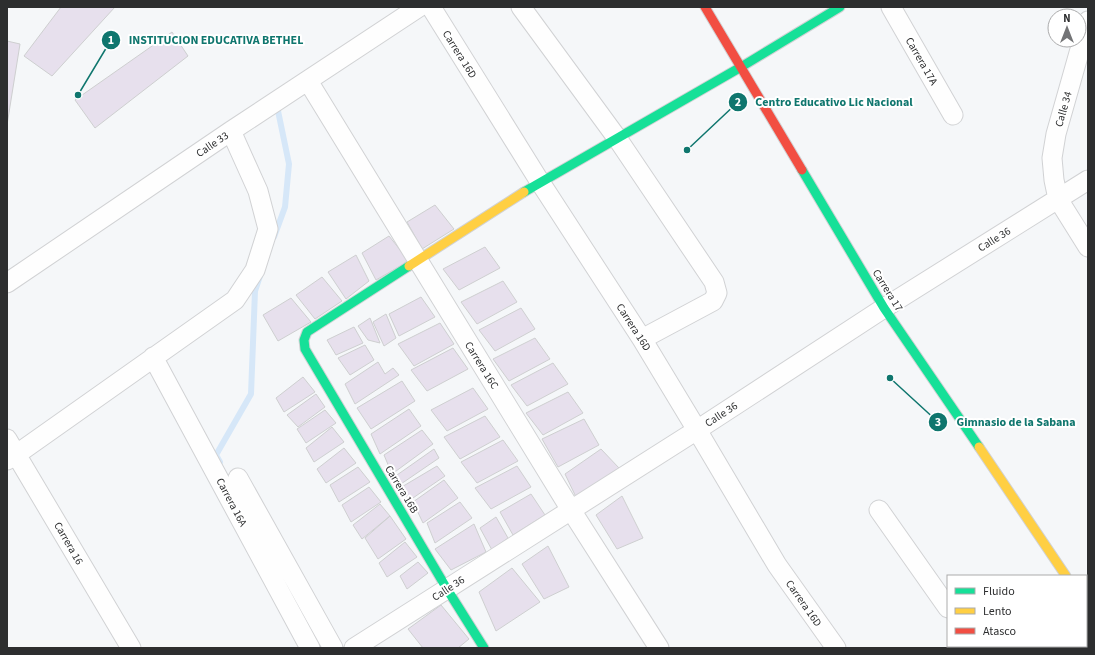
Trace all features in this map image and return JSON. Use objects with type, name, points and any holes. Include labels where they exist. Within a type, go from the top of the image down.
[{"type":"street","name":"Calle 33","points":[[7,283],[231,131],[419,7]]},
{"type":"street","name":"Carrera 16D","points":[[431,7],[540,182],[642,339],[777,565],[836,648]]},
{"type":"street","points":[[521,7],[617,138],[714,282],[717,293],[713,301],[642,339]]},
{"type":"street","name":"Carrera 17","points":[[705,7],[884,308],[1065,575]]},
{"type":"street","points":[[418,262],[540,182],[741,67],[840,7]]},
{"type":"street","name":"Carrera 17A","points":[[891,7],[953,115]]},
{"type":"street","name":"Calle 34","points":[[1058,199],[1054,180],[1052,158],[1056,134],[1088,21]]},
{"type":"street","name":"Carrera 16C","points":[[308,81],[570,510],[659,648]]},
{"type":"street","points":[[12,457],[235,300],[255,270],[268,229],[258,191],[231,131]]},
{"type":"street","name":"Calle 36","points":[[354,648],[697,430],[884,308],[1088,180]]},
{"type":"street","points":[[1058,199],[1088,247]]},
{"type":"street","name":"Carrera 16B","points":[[418,262],[308,332],[304,340],[305,349],[447,589],[484,648]]},
{"type":"street","name":"Carrera 16A","points":[[153,357],[310,648]]},
{"type":"street","name":"Carrera 16","points":[[7,439],[12,457],[131,648]]},
{"type":"street","points":[[238,478],[333,648]]},
{"type":"street","points":[[879,510],[947,607]]},
{"type":"building","points":[[61,7],[115,7],[52,76],[24,56]]},
{"type":"building","points":[[172,32],[188,56],[95,128],[75,100]]},
{"type":"building","points":[[7,41],[20,44],[7,125]]},
{"type":"building","points":[[435,205],[454,229],[422,249],[407,222]]},
{"type":"building","points":[[389,236],[409,261],[376,280],[362,253]]},
{"type":"building","points":[[485,247],[500,268],[459,290],[443,269]]},
{"type":"building","points":[[356,255],[369,281],[346,299],[328,272]]},
{"type":"building","points":[[322,277],[342,301],[315,319],[296,295]]},
{"type":"building","points":[[503,281],[517,302],[477,324],[461,302]]},
{"type":"building","points":[[421,297],[435,317],[399,336],[389,314]]},
{"type":"building","points":[[291,298],[311,322],[278,341],[263,315]]},
{"type":"building","points":[[521,308],[535,329],[495,351],[479,330]]},
{"type":"building","points":[[386,314],[396,338],[384,346],[373,322]]},
{"type":"building","points":[[370,318],[380,343],[368,340],[358,326]]},
{"type":"building","points":[[440,323],[454,344],[414,366],[398,344]]},
{"type":"building","points":[[354,327],[363,343],[336,355],[327,340]]},
{"type":"building","points":[[535,338],[550,359],[509,381],[493,359]]},
{"type":"building","points":[[365,345],[374,360],[350,375],[338,358]]},
{"type":"building","points":[[453,348],[468,369],[427,391],[411,370]]},
{"type":"building","points":[[378,362],[385,374],[393,368],[399,375],[355,404],[345,384]]},
{"type":"building","points":[[553,363],[568,384],[527,406],[511,385]]},
{"type":"building","points":[[303,377],[315,392],[284,412],[276,398]]},
{"type":"building","points":[[402,381],[415,401],[371,429],[357,408]]},
{"type":"building","points":[[473,388],[488,409],[447,431],[431,410]]},
{"type":"building","points":[[568,392],[583,413],[543,435],[526,413]]},
{"type":"building","points":[[316,394],[325,407],[298,427],[287,415]]},
{"type":"building","points":[[409,409],[421,426],[380,454],[371,434]]},
{"type":"building","points":[[325,410],[336,423],[306,443],[297,429]]},
{"type":"building","points":[[485,416],[500,437],[460,459],[444,437]]},
{"type":"building","points":[[584,419],[599,445],[558,467],[542,439]]},
{"type":"building","points":[[332,427],[344,442],[314,462],[306,448]]},
{"type":"building","points":[[422,430],[433,444],[392,474],[384,455]]},
{"type":"building","points":[[503,440],[518,461],[477,483],[461,462]]},
{"type":"building","points":[[344,448],[356,463],[326,483],[317,469]]},
{"type":"building","points":[[434,449],[439,458],[398,486],[397,475]]},
{"type":"building","points":[[601,449],[619,468],[576,497],[565,474]]},
{"type":"building","points":[[437,466],[445,476],[410,500],[400,488]]},
{"type":"building","points":[[517,466],[531,487],[491,509],[475,488]]},
{"type":"building","points":[[358,467],[370,482],[339,502],[330,485]]},
{"type":"building","points":[[444,480],[458,498],[423,523],[413,502]]},
{"type":"building","points":[[369,487],[381,502],[351,522],[342,505]]},
{"type":"building","points":[[531,494],[545,515],[513,535],[500,512]]},
{"type":"building","points":[[622,496],[643,538],[617,549],[596,515]]},
{"type":"building","points":[[460,502],[472,518],[435,543],[427,523]]},
{"type":"building","points":[[380,504],[390,516],[362,539],[353,525]]},
{"type":"building","points":[[390,516],[406,539],[378,559],[365,538]]},
{"type":"building","points":[[496,517],[508,538],[492,550],[480,528]]},
{"type":"building","points":[[474,524],[486,552],[451,570],[435,549]]},
{"type":"building","points":[[405,542],[417,557],[387,577],[379,563]]},
{"type":"building","points":[[548,546],[569,587],[544,599],[522,564]]},
{"type":"building","points":[[418,562],[428,573],[407,589],[400,576]]},
{"type":"building","points":[[512,568],[540,602],[496,631],[479,592]]},
{"type":"building","points":[[441,605],[469,639],[458,648],[423,648],[408,629]]},
{"type":"waterway","points":[[274,237],[285,207],[289,164],[277,106]]},
{"type":"waterway","points":[[220,462],[216,455],[251,394],[255,291],[260,276]]},
{"type":"traffic: fast","points":[[524,192],[741,67],[840,7]]},
{"type":"traffic: fast","points":[[802,170],[884,308],[979,447]]},
{"type":"traffic: fast","points":[[409,266],[307,332],[304,340],[305,349],[447,589],[484,648]]},
{"type":"traffic: slow","points":[[409,266],[524,192]]},
{"type":"traffic: slow","points":[[979,447],[1065,575]]},
{"type":"traffic: jam","points":[[705,7],[802,170]]},
{"type":"place","name":"INSTITUCION EDUCATIVA BETHEL","points":[[78,95]]},
{"type":"place","name":"Centro Educativo Lic Nacional","points":[[687,150]]},
{"type":"place","name":"Gimnasio de la Sabana","points":[[890,378]]}]
